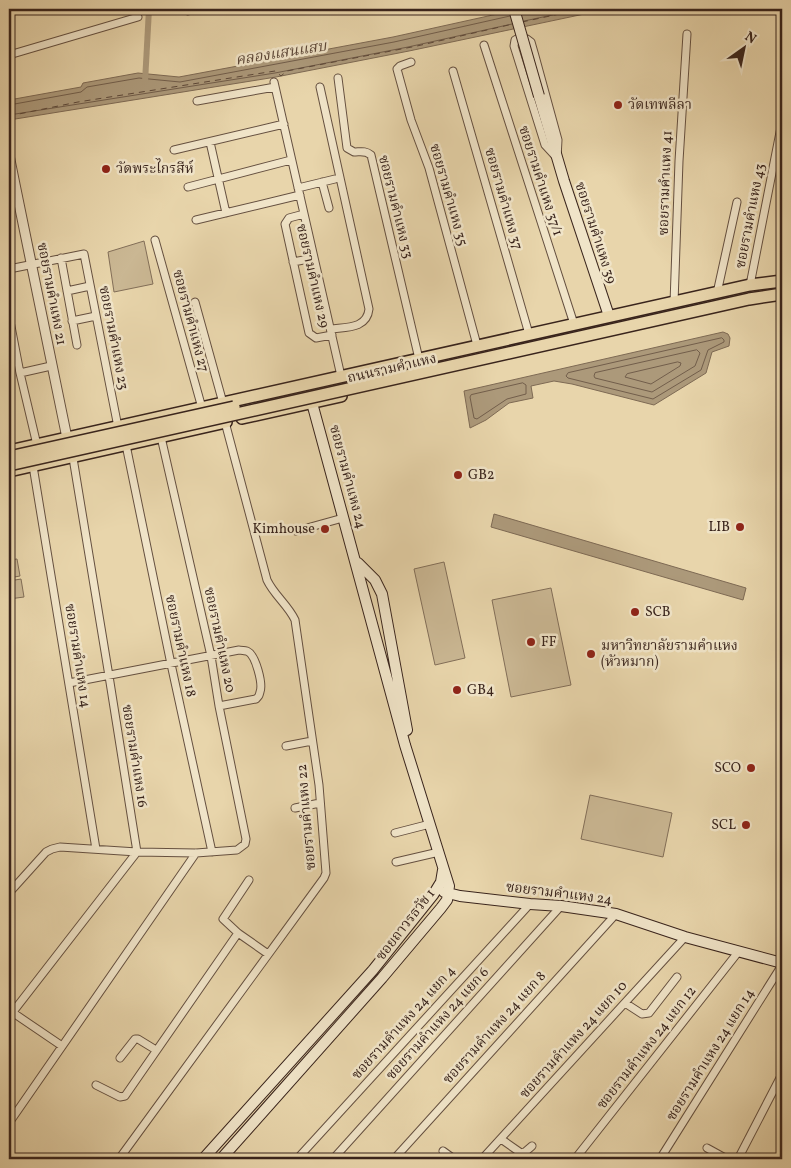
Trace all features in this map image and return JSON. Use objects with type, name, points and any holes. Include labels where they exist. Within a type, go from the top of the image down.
[{"type":"main road","name":"ซอยรามคำแหง 39","points":[[514,9],[538,96],[608,316]]},
{"type":"main road","name":"ถนนรามคำแหง","points":[[9,451],[717,292],[782,281]]},
{"type":"main road","points":[[752,285],[758,302]]},
{"type":"main road","name":"ถนนรามคำแหง","points":[[9,457],[728,296],[782,287]]},
{"type":"main road","name":"ถนนรามคำแหง","points":[[9,465],[749,298],[782,294]]},
{"type":"main road","name":"ถนนรามคำแหง","points":[[9,471],[782,298]]},
{"type":"main road","points":[[608,316],[614,335]]},
{"type":"main road","points":[[302,385],[312,403]]},
{"type":"main road","name":"ซอยรามคำแหง 24","points":[[312,403],[414,776],[439,852],[449,892],[460,896],[561,906],[616,914],[685,937],[782,964]]},
{"type":"main road","points":[[174,414],[179,433]]},
{"type":"main road","name":"ซอยรามคำแหง 24","points":[[355,558],[380,587],[414,763],[414,776]]},
{"type":"main road","points":[[381,655],[379,633],[371,600],[377,597],[380,598],[384,611]]},
{"type":"main road","points":[[433,895],[441,882],[443,866]]},
{"type":"main road","points":[[441,908],[460,896],[452,885],[443,866]]},
{"type":"main road","name":"ซอยถาวรธวัช 1","points":[[203,1159],[373,970],[433,895],[449,892],[447,900],[441,908],[382,978],[221,1159]]},
{"type":"main road","points":[[373,970],[378,968],[383,971],[382,978]]},
{"type":"street","points":[[9,55],[138,17]]},
{"type":"street","name":"ซอยรามคำแหง 41","points":[[674,302],[679,161],[687,34]]},
{"type":"street","name":"ซอยรามคำแหง 39","points":[[524,37],[529,40],[533,48],[558,140],[557,158],[545,145],[514,42],[516,39],[524,37]]},
{"type":"street","name":"ซอยรามคำแหง 37/1","points":[[484,45],[574,324]]},
{"type":"street","name":"ซอยรามคำแหง 35","points":[[411,62],[400,66],[397,70],[411,120],[429,168],[477,345]]},
{"type":"street","name":"ซอยรามคำแหง 37","points":[[453,71],[529,334]]},
{"type":"street","name":"ซอยรามคำแหง 33","points":[[338,78],[347,148],[354,152],[368,152],[371,156],[419,359]]},
{"type":"street","name":"ซอยรามคำแหง 29","points":[[197,101],[274,84],[341,376]]},
{"type":"street","points":[[320,87],[370,309],[367,320],[362,324],[331,332]]},
{"type":"street","name":"ซอยรามคำแหง 43","points":[[752,285],[782,122]]},
{"type":"street","points":[[174,150],[284,124]]},
{"type":"street","points":[[210,142],[226,212]]},
{"type":"street","name":"ซอยรามคำแหง 21","points":[[9,155],[67,438]]},
{"type":"street","points":[[188,187],[292,160]]},
{"type":"street","points":[[196,220],[335,179]]},
{"type":"street","points":[[322,182],[329,208]]},
{"type":"street","points":[[717,292],[737,202]]},
{"type":"street","name":"ซอยรามคำแหง 29","points":[[304,214],[290,218],[285,224],[309,333],[316,338],[331,332]]},
{"type":"street","name":"ซอยรามคำแหง 27","points":[[155,240],[202,408]]},
{"type":"street","name":"ซอยรามคำแหง 23","points":[[61,258],[84,254],[118,427]]},
{"type":"street","points":[[9,269],[61,258],[77,345]]},
{"type":"street","points":[[293,262],[314,258]]},
{"type":"street","points":[[67,291],[90,286]]},
{"type":"street","name":"ซอยรามคำแหง 27","points":[[195,302],[223,403]]},
{"type":"street","points":[[9,316],[37,445]]},
{"type":"street","points":[[72,321],[96,316]]},
{"type":"street","points":[[20,373],[51,366]]},
{"type":"street","name":"ซอยรามคำแหง 22","points":[[119,1159],[326,873],[320,803],[295,620],[292,613],[267,580],[225,422]]},
{"type":"street","name":"ซอยรามคำแหง 20","points":[[161,437],[211,656],[219,706],[246,839],[242,848],[237,850],[212,852]]},
{"type":"street","name":"ซอยรามคำแหง 18","points":[[126,445],[212,852]]},
{"type":"street","name":"ซอยรามคำแหง 16","points":[[73,458],[137,852]]},
{"type":"street","name":"ซอยรามคำแหง 14","points":[[33,466],[96,849]]},
{"type":"street","points":[[296,531],[344,518]]},
{"type":"street","points":[[69,683],[239,650],[247,651],[253,655],[256,663],[261,689],[260,695],[256,699],[219,706]]},
{"type":"street","points":[[286,746],[312,741]]},
{"type":"street","points":[[295,808],[320,803]]},
{"type":"street","points":[[395,833],[430,824]]},
{"type":"street","points":[[9,893],[46,852],[60,847],[137,852],[212,852]]},
{"type":"street","points":[[62,1046],[10,1013],[137,852]]},
{"type":"street","points":[[396,862],[439,852]]},
{"type":"street","points":[[9,1123],[196,853]]},
{"type":"street","points":[[249,880],[223,919],[238,933],[268,954]]},
{"type":"street","name":"ซอยรามคำแหง 24 แยก 4","points":[[297,1159],[530,904]]},
{"type":"street","name":"ซอยรามคำแหง 24 แยก 6","points":[[333,1159],[561,906]]},
{"type":"street","name":"ซอยรามคำแหง 24 แยก 8","points":[[394,1159],[616,914]]},
{"type":"street","points":[[96,1085],[120,1098],[125,1096],[238,933]]},
{"type":"street","name":"ซอยรามคำแหง 24 แยก 10","points":[[482,1159],[685,937]]},
{"type":"street","name":"ซอยรามคำแหง 24 แยก 12","points":[[575,1159],[739,951]]},
{"type":"street","name":"ซอยรามคำแหง 24 แยก 14","points":[[660,1159],[782,964]]},
{"type":"street","points":[[626,1002],[642,1014],[649,1013],[677,977]]},
{"type":"street","points":[[120,1058],[135,1039],[156,1050]]},
{"type":"street","points":[[738,1159],[782,1074]]},
{"type":"street","points":[[501,1139],[520,1153],[525,1152],[532,1146]]},
{"type":"street","points":[[707,1148],[727,1159]]},
{"type":"street","points":[[443,1151],[454,1159]]},
{"type":"shaded area","points":[[144,241],[153,284],[114,292],[108,252]]},
{"type":"shaded area","points":[[17,559],[20,576],[9,578],[9,560]]},
{"type":"shaded area","points":[[444,562],[465,658],[435,665],[414,569]]},
{"type":"shaded area","points":[[21,579],[24,597],[9,599],[9,581]]},
{"type":"shaded area","name":"FF","points":[[551,588],[571,685],[511,697],[492,600]]},
{"type":"shaded area","points":[[590,795],[672,813],[663,857],[581,839]]},
{"type":"water","points":[[520,9],[608,9],[276,77],[9,120],[9,100],[81,87],[83,83],[138,73],[179,77],[393,37]]},
{"type":"water","points":[[723,332],[728,334],[730,338],[729,346],[712,352],[706,373],[654,405],[554,381],[531,386],[533,398],[509,403],[486,420],[470,428],[464,391]]},
{"type":"water","points":[[494,514],[746,588],[743,600],[491,527]]},
{"type":"waterway","points":[[145,82],[149,9]]},
{"type":"ferry route","points":[[522,22],[578,10],[587,13],[590,9]]},
{"type":"ferry route","points":[[9,116],[78,102],[275,71],[281,76],[287,71],[417,46],[513,24]]},
{"type":"place","name":"วัดเทพลีลา","points":[[618,105]]},
{"type":"place","name":"วัดพระไกรสีห์","points":[[106,169]]},
{"type":"place","name":"GB2","points":[[458,475]]},
{"type":"place","name":"LIB","points":[[740,527]]},
{"type":"place","name":"Kimhouse","points":[[325,529]]},
{"type":"place","name":"SCB","points":[[635,612]]},
{"type":"place","name":"FF","points":[[531,642]]},
{"type":"place","name":"มหาวิทยาลัยรามคำแหง (หัวหมาก)","points":[[591,654]]},
{"type":"place","name":"GB4","points":[[457,690]]},
{"type":"place","name":"SCO","points":[[751,768]]},
{"type":"place","name":"SCL","points":[[746,825]]},
{"type":"water label","name":"คลองแสนแสบ","points":[[281,54]]}]
